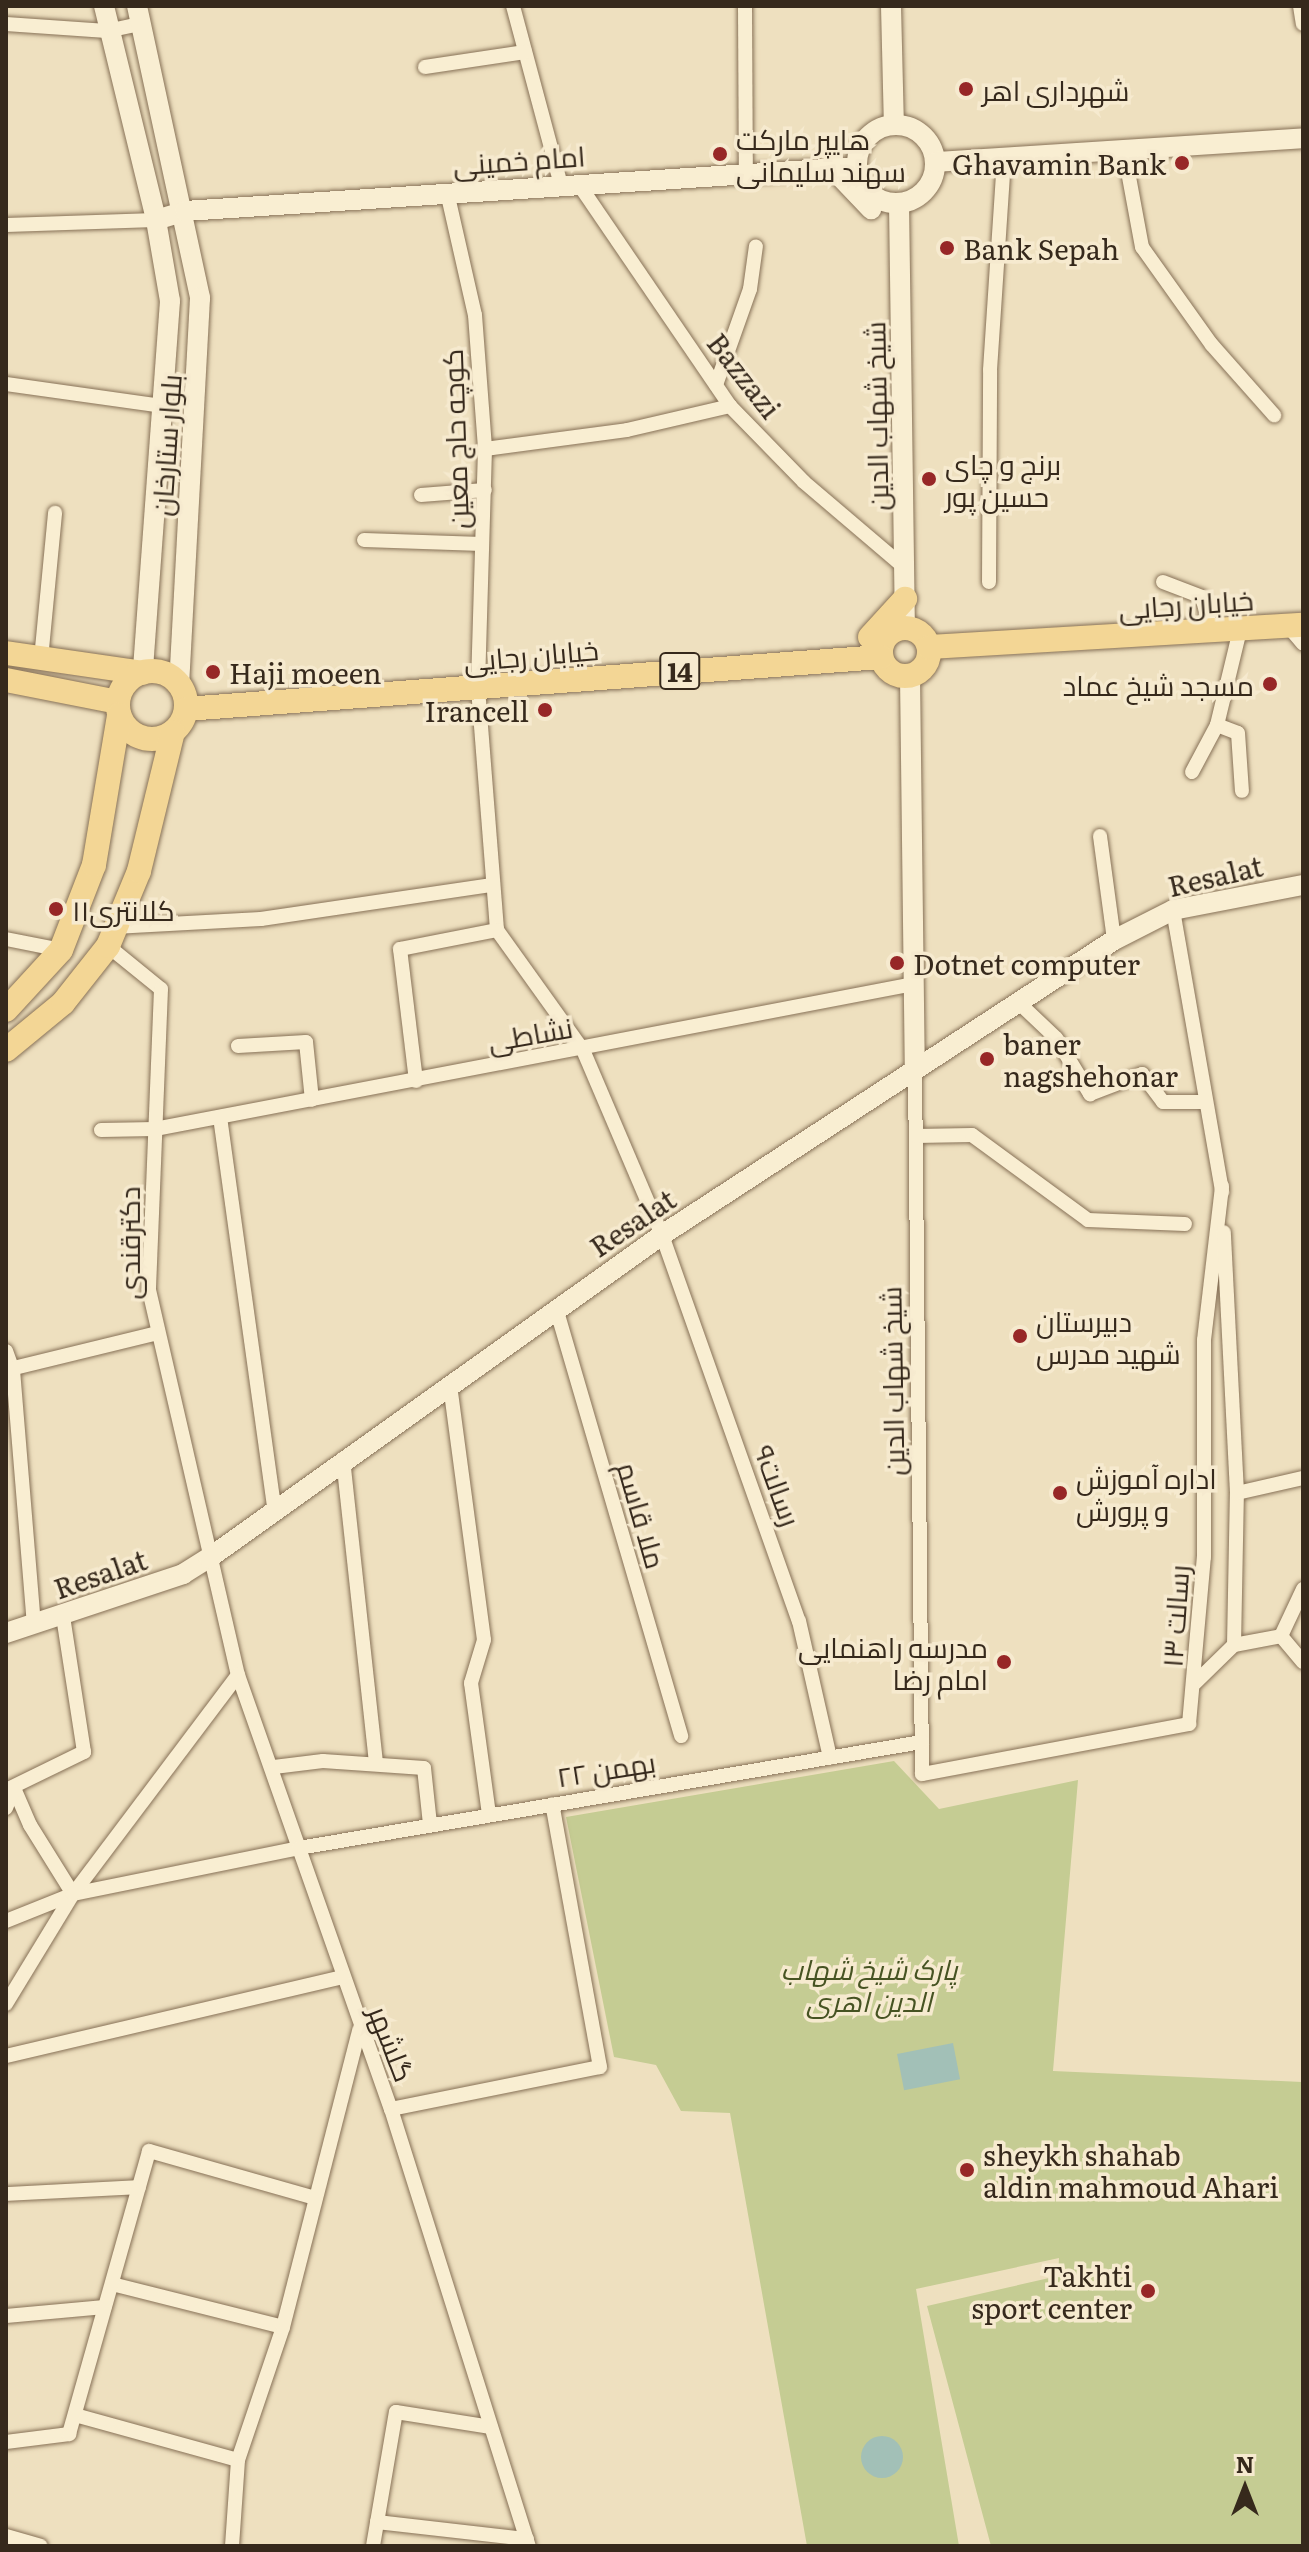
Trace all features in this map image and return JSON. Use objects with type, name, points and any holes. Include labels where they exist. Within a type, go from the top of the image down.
[{"type":"main road","name":"بلوار ستارخان","points":[[104,6],[107,31],[156,220],[170,301],[143,673]]},
{"type":"main road","points":[[891,6],[894,125]]},
{"type":"main road","name":"بلوار ستارخان","points":[[138,15],[185,211],[200,298],[179,684]]},
{"type":"main road","points":[[894,125],[927,139],[936,162],[929,185],[899,203],[875,197],[857,167],[871,134],[894,125]]},
{"type":"main road","points":[[936,162],[1303,138]]},
{"type":"main road","name":"امام خمینی","points":[[156,220],[185,211],[857,167]]},
{"type":"main road","points":[[832,168],[868,207],[899,225]]},
{"type":"main road","name":"شیخ شهاب الدین","points":[[899,203],[905,628]]},
{"type":"main road","points":[[852,656],[905,599]]},
{"type":"main road","points":[[905,628],[918,632],[929,647],[925,665],[910,676],[891,672],[881,657],[884,639],[905,628]]},
{"type":"main road","name":"خیابان رجایی","points":[[929,647],[1240,630],[1298,632]]},
{"type":"main road","points":[[6,653],[143,673],[156,672],[179,684],[186,709],[173,732],[139,871],[111,937],[63,1003],[6,1050]]},
{"type":"main road","name":"خیابان رجایی","points":[[186,709],[852,656],[881,657]]},
{"type":"main road","points":[[6,1010],[61,950],[94,865],[119,708],[131,679],[143,673]]},
{"type":"main road","name":"شیخ شهاب الدین","points":[[910,676],[915,1068]]},
{"type":"main road","points":[[6,680],[119,708],[136,735],[148,739],[173,732]]},
{"type":"main road","name":"Resalat","points":[[6,1633],[183,1574],[209,1558],[274,1508],[662,1235],[1114,940],[1173,910],[1303,885]]},
{"type":"street","name":"Bazzazi","points":[[513,6],[525,52],[570,184],[730,406],[804,482],[905,568]]},
{"type":"street","points":[[745,6],[746,172]]},
{"type":"street","points":[[1300,6],[1303,24]]},
{"type":"street","points":[[6,24],[107,31],[138,15]]},
{"type":"street","points":[[425,67],[525,52]]},
{"type":"street","points":[[1124,150],[1142,247],[1212,345],[1274,415]]},
{"type":"street","points":[[989,582],[990,370],[1004,157]]},
{"type":"street","name":"کوچه حاج معین","points":[[447,192],[475,315],[485,449],[478,688],[491,885],[497,930]]},
{"type":"street","points":[[6,225],[156,220]]},
{"type":"street","points":[[716,385],[750,289],[756,246]]},
{"type":"street","points":[[6,384],[163,406]]},
{"type":"street","points":[[485,449],[627,430],[730,406]]},
{"type":"street","points":[[421,495],[485,490]]},
{"type":"street","points":[[41,659],[55,513]]},
{"type":"street","points":[[364,540],[482,544]]},
{"type":"street","points":[[1163,582],[1202,597],[1212,633]]},
{"type":"street","points":[[1192,772],[1217,725],[1240,630]]},
{"type":"street","points":[[1217,725],[1238,733],[1242,791]]},
{"type":"street","points":[[1100,836],[1114,940]]},
{"type":"street","points":[[111,937],[261,919],[491,885]]},
{"type":"street","name":"رسالت ۱۳","points":[[1173,910],[1222,1186],[1237,1493],[1234,1645],[1195,1683]]},
{"type":"street","points":[[416,1081],[400,949],[497,930]]},
{"type":"street","name":"رسالت۹","points":[[497,930],[583,1050],[662,1235],[799,1621],[830,1758]]},
{"type":"street","name":"دکترقندی","points":[[111,937],[161,989],[149,1290],[209,1558]]},
{"type":"street","points":[[6,939],[61,950]]},
{"type":"street","name":"نشاطی","points":[[101,1130],[155,1129],[583,1050],[914,984]]},
{"type":"street","points":[[1018,1002],[1056,1038],[1090,1094],[1142,1074],[1163,1102],[1205,1102]]},
{"type":"street","points":[[238,1046],[306,1042],[312,1100]]},
{"type":"street","name":"شیخ شهاب الدین","points":[[915,1068],[922,1774],[1189,1724],[1195,1683]]},
{"type":"street","points":[[220,1117],[274,1508]]},
{"type":"street","points":[[916,1136],[972,1135],[1088,1220],[1185,1224]]},
{"type":"street","name":"رسالت ۱۳","points":[[1195,1683],[1204,1557],[1204,1340],[1222,1186]]},
{"type":"street","name":"ملا قاسم","points":[[556,1308],[681,1736]]},
{"type":"street","points":[[9,1370],[158,1333]]},
{"type":"street","points":[[6,1351],[34,1624]]},
{"type":"street","points":[[450,1385],[484,1640],[471,1683],[489,1814]]},
{"type":"street","points":[[343,1459],[376,1763]]},
{"type":"street","points":[[1237,1493],[1303,1478]]},
{"type":"street","name":"گلشهر","points":[[209,1558],[238,1675],[274,1767],[359,2030],[391,2109],[528,2542]]},
{"type":"street","points":[[1281,1636],[1303,1589]]},
{"type":"street","points":[[10,1789],[84,1752],[63,1616]]},
{"type":"street","points":[[1234,1645],[1281,1636]]},
{"type":"street","points":[[1281,1636],[1303,1662]]},
{"type":"street","points":[[6,2004],[73,1894],[238,1675]]},
{"type":"street","name":"۲۲ بهمن","points":[[6,1921],[73,1894],[299,1848],[922,1742]]},
{"type":"street","points":[[274,1767],[323,1761],[424,1768],[430,1824]]},
{"type":"street","points":[[6,1808],[10,1789]]},
{"type":"street","points":[[10,1789],[73,1894]]},
{"type":"street","points":[[391,2109],[600,2067],[552,1804]]},
{"type":"street","points":[[6,2056],[343,1977]]},
{"type":"street","points":[[232,2546],[238,2460],[283,2327],[359,2030]]},
{"type":"street","points":[[6,2442],[69,2434],[149,2151],[315,2198]]},
{"type":"street","points":[[6,2194],[139,2187]]},
{"type":"street","points":[[112,2284],[283,2327]]},
{"type":"street","points":[[6,2316],[105,2307]]},
{"type":"street","points":[[373,2546],[396,2412],[491,2427]]},
{"type":"street","points":[[75,2415],[238,2460]]},
{"type":"street","points":[[377,2522],[528,2542]]},
{"type":"street","points":[[6,2536],[41,2546]]},
{"type":"green space","name":"پارک شیخ شهاب الدین اهری","points":[[894,1761],[939,1809],[1078,1780],[1053,2071],[1302,2082],[1303,2031],[1303,2546],[991,2546],[927,2306],[1058,2276],[1059,2258],[916,2289],[959,2546],[807,2546],[730,2113],[681,2111],[656,2065],[614,2057],[566,1817]]},
{"type":"water","points":[[953,2043],[960,2079],[904,2090],[897,2054]]},
{"type":"water","points":[[882,2436],[897,2442],[903,2457],[897,2472],[882,2478],[867,2472],[861,2457],[867,2442]]},
{"type":"place","name":"شهرداری اهر","points":[[966,89]]},
{"type":"place","name":"هایپر مارکت سهند سلیمانی","points":[[720,154]]},
{"type":"place","name":"Ghavamin Bank","points":[[1182,163]]},
{"type":"place","name":"Bank Sepah","points":[[947,248]]},
{"type":"place","name":"برنج و چای حسین پور","points":[[929,479]]},
{"type":"place","name":"Haji moeen","points":[[213,672]]},
{"type":"place","name":"مسجد شیخ عماد","points":[[1270,684]]},
{"type":"place","name":"Irancell","points":[[545,710]]},
{"type":"place","name":"کلانتری۱۱","points":[[56,909]]},
{"type":"place","name":"Dotnet computer","points":[[897,963]]},
{"type":"place","name":"baner nagshehonar","points":[[987,1059]]},
{"type":"place","name":"دبیرستان شهید مدرس","points":[[1020,1336]]},
{"type":"place","name":"اداره آموزش و پرورش","points":[[1060,1493]]},
{"type":"place","name":"مدرسه راهنمایی امام رضا","points":[[1004,1662]]},
{"type":"place","name":"sheykh shahab aldin mahmoud Ahari","points":[[967,2170]]},
{"type":"place","name":"Takhti sport center","points":[[1148,2291]]}]
